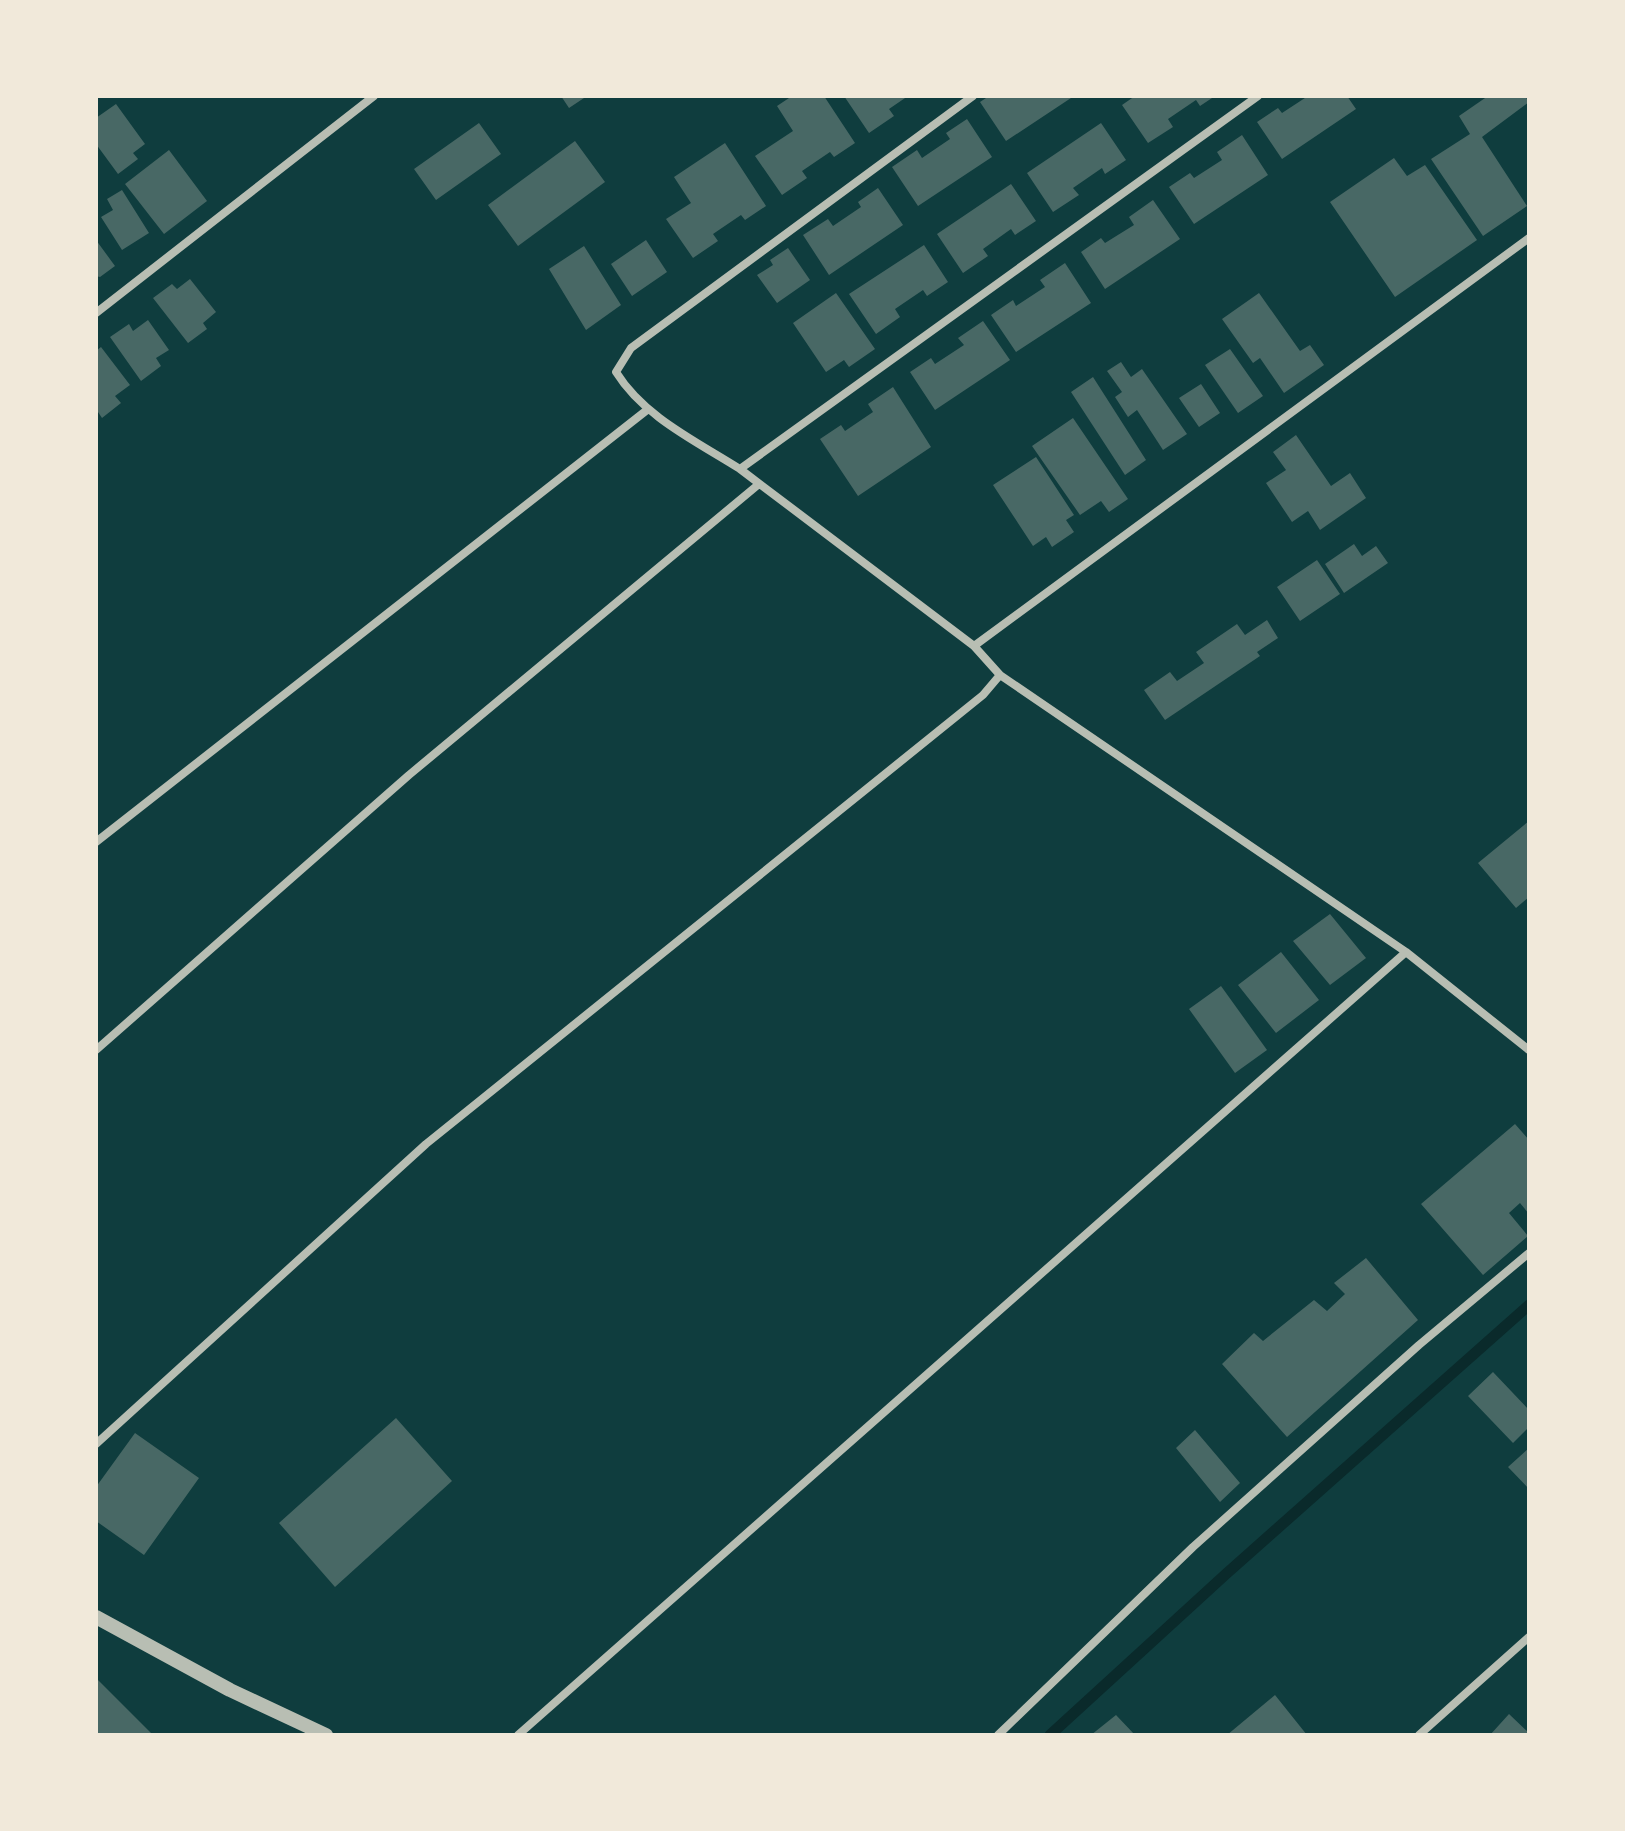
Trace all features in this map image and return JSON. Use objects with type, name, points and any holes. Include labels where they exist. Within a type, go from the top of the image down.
[{"type":"street","points":[[96,313],[374,96]]},
{"type":"street","points":[[973,96],[631,348],[616,372],[627,390],[647,410],[740,469],[974,646],[1000,675],[1406,952],[1529,1050]]},
{"type":"street","points":[[740,469],[1258,96]]},
{"type":"street","points":[[974,646],[1529,238]]},
{"type":"street","points":[[96,842],[647,410]]},
{"type":"street","points":[[96,1050],[409,775],[759,484]]},
{"type":"street","points":[[96,1444],[426,1144],[983,695],[1000,675]]},
{"type":"street","points":[[518,1735],[1406,952]]},
{"type":"street","points":[[998,1735],[1193,1547],[1419,1345],[1529,1253]]},
{"type":"street","points":[[96,1617],[230,1690],[326,1735]]},
{"type":"street","points":[[1419,1735],[1529,1637]]},
{"type":"building","points":[[561,96],[587,96],[569,108]]},
{"type":"building","points":[[792,96],[824,96],[855,143],[834,157],[830,152],[802,171],[807,178],[782,195],[755,156],[793,131],[777,106]]},
{"type":"building","points":[[844,96],[908,96],[889,109],[894,116],[869,133]]},
{"type":"building","points":[[989,96],[1074,96],[1006,141],[980,102]]},
{"type":"building","points":[[1135,96],[1215,96],[1200,106],[1196,100],[1168,119],[1173,127],[1148,143],[1122,105]]},
{"type":"building","points":[[1308,96],[1347,96],[1356,109],[1282,159],[1257,122],[1278,108],[1282,113]]},
{"type":"building","points":[[1488,96],[1525,96],[1529,102],[1482,137],[1527,206],[1483,236],[1431,159],[1470,134],[1459,116]]},
{"type":"building","points":[[116,104],[145,144],[133,153],[138,159],[118,174],[96,144],[96,118]]},
{"type":"building","points":[[967,119],[992,157],[918,206],[892,167],[917,150],[922,158],[950,139],[946,133]]},
{"type":"building","points":[[479,123],[501,154],[436,200],[414,169]]},
{"type":"building","points":[[1101,123],[1126,160],[1105,174],[1102,168],[1073,188],[1079,195],[1053,212],[1027,173]]},
{"type":"building","points":[[1242,135],[1268,175],[1194,224],[1169,187],[1190,173],[1194,178],[1222,160],[1217,152]]},
{"type":"building","points":[[575,141],[605,182],[518,246],[488,205]]},
{"type":"building","points":[[725,143],[766,206],[745,220],[741,215],[713,234],[718,241],[693,258],[666,219],[691,203],[674,177]]},
{"type":"building","points":[[169,150],[207,201],[164,234],[125,184]]},
{"type":"building","points":[[1394,158],[1407,176],[1425,165],[1477,240],[1395,297],[1330,202]]},
{"type":"building","points":[[1011,184],[1036,221],[1015,235],[1011,229],[983,249],[988,256],[963,273],[937,234]]},
{"type":"building","points":[[878,188],[903,225],[829,275],[803,235],[828,219],[833,226],[861,207],[858,202]]},
{"type":"building","points":[[122,190],[149,233],[122,250],[101,217],[113,210],[107,199]]},
{"type":"building","points":[[1153,200],[1180,239],[1105,289],[1081,252],[1101,238],[1105,243],[1134,225],[1129,217]]},
{"type":"building","points":[[96,240],[115,266],[100,277],[96,276]]},
{"type":"building","points":[[646,240],[667,272],[632,296],[611,264]]},
{"type":"building","points":[[924,245],[948,282],[927,296],[923,290],[895,309],[900,317],[876,334],[849,294]]},
{"type":"building","points":[[584,246],[621,305],[586,330],[549,269]]},
{"type":"building","points":[[788,248],[810,280],[777,303],[757,275],[773,265],[770,260]]},
{"type":"building","points":[[1065,263],[1091,303],[1016,352],[991,315],[1013,300],[1016,306],[1045,287],[1040,280]]},
{"type":"building","points":[[190,279],[216,312],[203,323],[207,329],[188,343],[153,298],[172,284],[177,289]]},
{"type":"building","points":[[836,293],[875,349],[849,367],[844,360],[826,372],[793,323]]},
{"type":"building","points":[[1259,293],[1300,351],[1310,345],[1324,365],[1284,393],[1260,358],[1253,363],[1222,319]]},
{"type":"building","points":[[148,320],[169,350],[156,358],[161,366],[141,381],[110,337],[129,324],[133,331]]},
{"type":"building","points":[[983,321],[1010,360],[935,410],[910,372],[931,358],[935,364],[964,345],[958,338]]},
{"type":"building","points":[[101,347],[130,385],[115,396],[121,403],[102,418],[96,409],[96,351]]},
{"type":"building","points":[[1230,349],[1263,396],[1238,413],[1205,365]]},
{"type":"building","points":[[1121,362],[1131,377],[1142,369],[1187,434],[1163,450],[1137,410],[1128,417],[1115,397],[1122,392],[1107,371]]},
{"type":"building","points":[[1093,377],[1146,460],[1125,475],[1071,392]]},
{"type":"building","points":[[1201,384],[1220,413],[1199,427],[1179,398]]},
{"type":"building","points":[[893,387],[931,447],[858,496],[820,439],[841,425],[845,431],[873,412],[868,404]]},
{"type":"building","points":[[1073,418],[1128,499],[1109,512],[1101,501],[1080,515],[1032,446]]},
{"type":"building","points":[[1296,435],[1331,486],[1350,473],[1366,498],[1320,530],[1308,511],[1292,522],[1266,483],[1286,470],[1273,452]]},
{"type":"building","points":[[1036,457],[1074,515],[1066,520],[1074,532],[1052,547],[1046,537],[1033,546],[993,485]]},
{"type":"building","points":[[1354,544],[1362,556],[1376,546],[1388,563],[1344,593],[1325,564]]},
{"type":"building","points":[[1317,560],[1340,594],[1300,621],[1277,587]]},
{"type":"building","points":[[1267,620],[1278,638],[1257,652],[1260,656],[1165,720],[1144,690],[1170,672],[1177,681],[1204,663],[1196,652],[1237,624],[1245,635]]},
{"type":"building","points":[[1529,821],[1529,897],[1516,908],[1478,863]]},
{"type":"building","points":[[1330,914],[1366,958],[1330,985],[1293,941]]},
{"type":"building","points":[[1281,952],[1319,1000],[1276,1033],[1238,985]]},
{"type":"building","points":[[1221,986],[1267,1050],[1235,1073],[1189,1009]]},
{"type":"building","points":[[1515,1124],[1529,1140],[1529,1214],[1520,1203],[1509,1213],[1528,1236],[1483,1275],[1421,1204]]},
{"type":"building","points":[[1366,1258],[1418,1320],[1287,1437],[1222,1364],[1254,1333],[1263,1341],[1314,1300],[1327,1311],[1345,1294],[1334,1283]]},
{"type":"building","points":[[1493,1372],[1529,1410],[1529,1427],[1513,1443],[1468,1396]]},
{"type":"building","points":[[396,1418],[452,1481],[335,1587],[279,1523]]},
{"type":"building","points":[[1195,1430],[1240,1483],[1220,1502],[1176,1448]]},
{"type":"building","points":[[135,1433],[199,1478],[144,1555],[96,1521],[96,1487]]},
{"type":"building","points":[[1529,1448],[1529,1489],[1508,1467]]},
{"type":"building","points":[[96,1678],[153,1735],[96,1735]]},
{"type":"building","points":[[1275,1695],[1307,1735],[1227,1735]]},
{"type":"building","points":[[1509,1714],[1529,1733],[1529,1735],[1490,1735]]},
{"type":"building","points":[[1116,1715],[1135,1735],[1091,1735]]},
{"type":"waterway","points":[[1050,1735],[1529,1305]]}]
